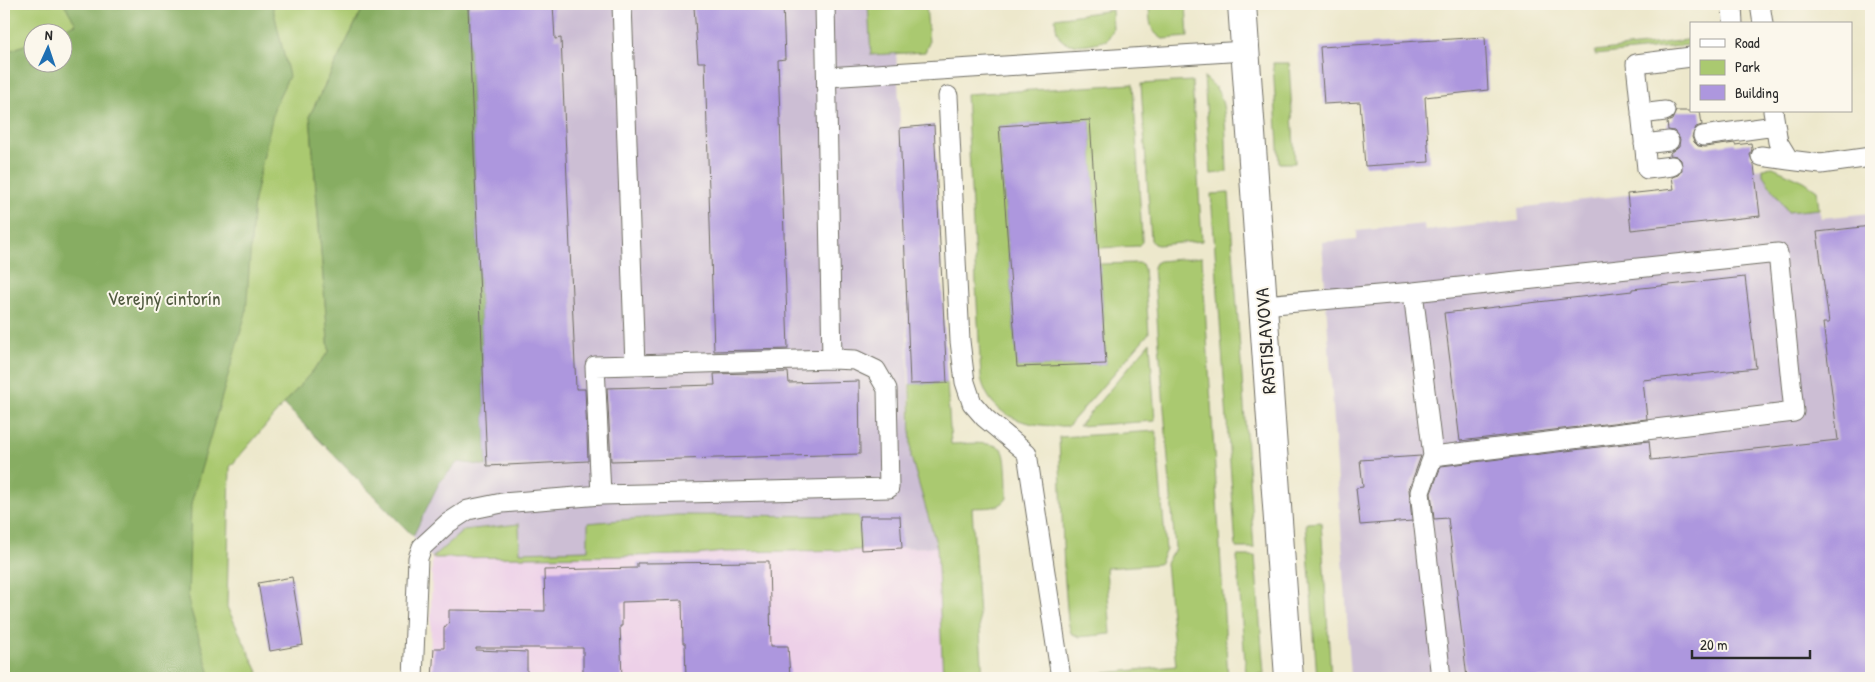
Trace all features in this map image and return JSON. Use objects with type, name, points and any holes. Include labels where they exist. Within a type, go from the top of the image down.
[{"type":"street","name":"RASTISLAVOVA","points":[[1242,4],[1289,678]]},
{"type":"lane","points":[[622,4],[635,365]]},
{"type":"lane","points":[[825,4],[832,359]]},
{"type":"lane","points":[[1732,4],[1733,22]]},
{"type":"lane","points":[[1760,4],[1763,22]]},
{"type":"lane","points":[[827,77],[1245,51]]},
{"type":"lane","points":[[1672,166],[1647,169],[1636,64],[1690,57]]},
{"type":"lane","points":[[948,96],[960,341],[965,382],[972,403],[986,418],[1027,452],[1061,678]]},
{"type":"lane","points":[[1641,114],[1665,111]]},
{"type":"lane","points":[[1703,136],[1774,119],[1778,142],[1788,160]]},
{"type":"lane","points":[[1644,144],[1669,141]]},
{"type":"lane","points":[[1761,156],[1821,164],[1871,157]]},
{"type":"lane","points":[[1263,305],[1413,292],[1778,254],[1794,412],[1433,456]]},
{"type":"lane","points":[[1413,292],[1433,456],[1420,492],[1441,678]]},
{"type":"lane","points":[[412,678],[418,558],[422,547],[448,523],[468,510],[502,503],[601,495],[889,488],[887,389],[876,370],[854,360],[832,359],[595,366],[601,495]]},
{"type":"shaded area","points":[[365,4],[893,4],[899,99],[911,457],[937,547],[723,552],[696,555],[432,558],[413,536],[284,404],[329,352]]},
{"type":"shaded area","points":[[1763,168],[1763,175],[1814,210],[1819,209],[1821,218],[1871,213],[1871,678],[1351,678],[1322,242],[1357,239],[1357,231],[1424,224],[1425,231],[1519,221],[1518,208],[1674,189],[1673,179]]},
{"type":"shaded area","points":[[937,547],[943,678],[430,678],[432,558],[696,555],[723,552]]},
{"type":"green space","name":"Verejný cintorín","points":[[4,4],[365,4],[310,115],[329,352],[230,467],[227,607],[261,678],[4,678]]},
{"type":"green space","name":"Verejný cintorín","points":[[64,4],[272,4],[289,76],[275,105],[254,200],[246,313],[191,504],[188,600],[211,678],[4,678],[4,53],[22,46],[22,72],[72,72],[72,26],[76,24]]},
{"type":"green space","points":[[365,4],[468,4],[487,466],[458,462],[439,483],[413,536],[284,404],[329,352],[310,115]]},
{"type":"green space","points":[[868,4],[926,4],[929,43],[925,52],[871,55]]},
{"type":"green space","points":[[1175,4],[1186,4],[1188,37],[1163,39],[1153,29],[1150,22],[1149,7],[1175,6]]},
{"type":"green space","points":[[1112,10],[1113,30],[1107,40],[1075,45],[1064,42],[1060,38],[1055,18]]},
{"type":"green space","points":[[1690,37],[1690,44],[1595,55],[1595,51],[1687,40]]},
{"type":"green space","points":[[1273,63],[1289,63],[1295,163],[1279,163]]},
{"type":"green space","points":[[1204,77],[1216,89],[1223,105],[1227,172],[1211,174]]},
{"type":"green space","points":[[1192,81],[1202,241],[1158,245],[1154,244],[1151,240],[1141,84]]},
{"type":"green space","points":[[1133,84],[1142,237],[1142,242],[1138,246],[1098,248],[1090,120],[999,126],[1017,367],[1106,364],[1100,264],[1142,264],[1149,333],[1068,426],[1040,425],[1014,418],[1003,412],[993,403],[986,392],[981,378],[966,94]]},
{"type":"green space","points":[[1773,167],[1804,181],[1817,190],[1819,209],[1788,212],[1763,175],[1763,168]]},
{"type":"green space","points":[[1229,193],[1254,548],[1236,548],[1211,194]]},
{"type":"green space","points":[[1202,257],[1228,678],[1074,678],[1074,676],[1176,666],[1166,563],[1175,549],[1153,267],[1159,261]]},
{"type":"green space","points":[[1150,342],[1155,421],[1079,426]]},
{"type":"green space","points":[[947,383],[951,444],[979,443],[994,445],[1003,451],[1005,460],[1007,498],[996,506],[972,508],[983,678],[943,678],[937,547],[911,457],[910,384]]},
{"type":"green space","points":[[1156,431],[1166,550],[1159,564],[1106,568],[1111,634],[1079,637],[1071,633],[1068,621],[1064,571],[1059,437]]},
{"type":"green space","points":[[677,515],[859,516],[861,550],[723,552],[696,555],[432,558],[464,530],[519,524],[520,552],[588,550],[588,523]]},
{"type":"green space","points":[[1321,522],[1331,678],[1317,678],[1306,523]]},
{"type":"green space","points":[[1237,556],[1255,556],[1264,674],[1246,675]]},
{"type":"building","points":[[553,4],[555,39],[561,38],[576,389],[585,389],[588,461],[487,466],[468,7]]},
{"type":"building","points":[[783,4],[785,59],[778,60],[788,349],[714,351],[705,62],[698,62],[694,7]]},
{"type":"building","points":[[1485,37],[1488,90],[1425,97],[1429,162],[1365,166],[1360,102],[1324,104],[1320,47]]},
{"type":"building","points":[[1676,111],[1700,112],[1702,125],[1696,127],[1692,137],[1698,146],[1751,143],[1750,155],[1754,165],[1760,216],[1631,230],[1627,194],[1674,189],[1672,177],[1678,175],[1682,170],[1681,160],[1677,156],[1670,155],[1679,146],[1680,139],[1674,131],[1668,130],[1667,122],[1672,120]]},
{"type":"building","points":[[1090,120],[1106,364],[1017,367],[999,126]]},
{"type":"building","points":[[934,125],[947,383],[910,384],[900,128]]},
{"type":"building","points":[[1871,226],[1871,678],[1467,678],[1448,518],[1434,519],[1431,493],[1441,466],[1649,441],[1651,460],[1838,440],[1823,323],[1829,323],[1817,232]]},
{"type":"building","points":[[1745,277],[1756,368],[1643,380],[1647,419],[1460,441],[1444,313],[1632,291],[1632,289]]},
{"type":"building","points":[[788,372],[789,383],[859,381],[860,454],[611,461],[607,388],[715,385],[714,374]]},
{"type":"building","points":[[1421,456],[1409,489],[1412,521],[1360,525],[1356,488],[1363,487],[1360,460]]},
{"type":"building","points":[[859,516],[900,516],[902,548],[861,550]]},
{"type":"building","points":[[769,562],[771,646],[788,646],[790,678],[686,678],[682,600],[622,602],[622,626],[620,626],[622,678],[583,678],[583,648],[476,648],[476,650],[527,652],[527,678],[432,678],[434,648],[444,648],[444,628],[449,622],[449,610],[545,611],[544,570],[637,568],[637,563]]},
{"type":"building","points":[[292,577],[303,645],[270,651],[258,583]]}]
